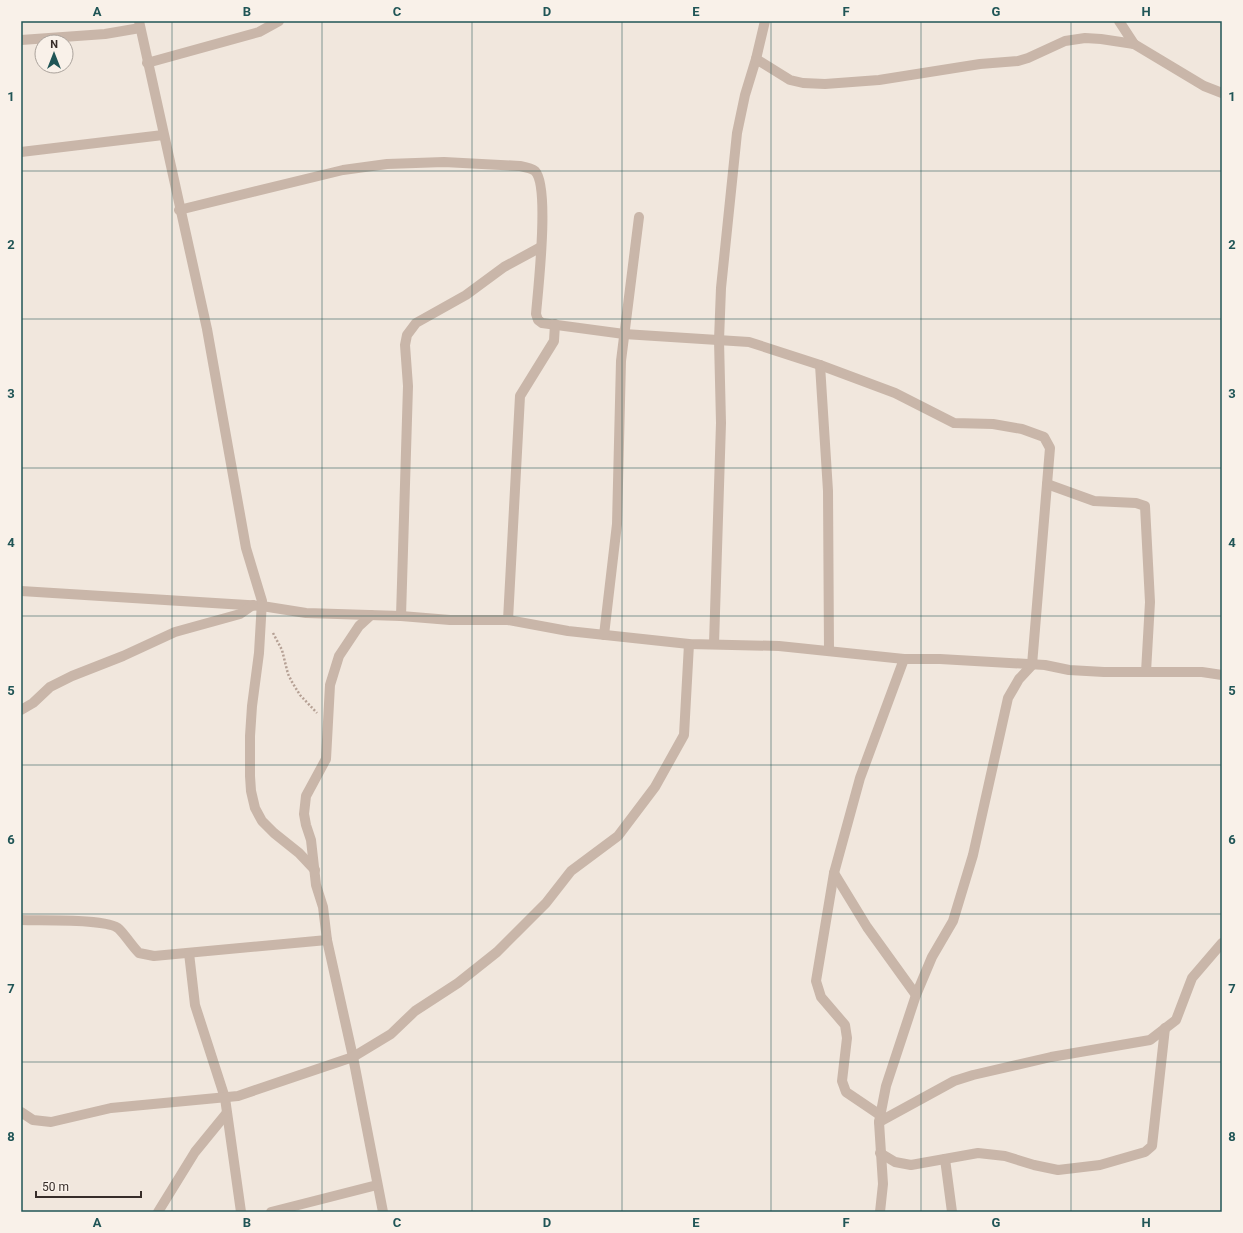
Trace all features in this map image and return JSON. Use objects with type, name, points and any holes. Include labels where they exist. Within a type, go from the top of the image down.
[{"type":"street","points":[[147,63],[259,32],[279,21]]},
{"type":"street","points":[[714,644],[721,423],[719,340],[721,288],[737,133],[745,95],[756,59],[765,21]]},
{"type":"street","points":[[1119,21],[1134,44]]},
{"type":"street","points":[[21,40],[105,34],[139,25],[179,210],[207,329],[246,548],[259,609],[250,728],[250,776],[255,808],[262,820],[274,833],[299,853],[315,870]]},
{"type":"street","points":[[756,59],[790,80],[803,83],[826,84],[879,80],[980,64],[1018,61],[1028,58],[1054,45],[1074,39],[1101,39],[1134,44],[1204,86],[1222,93]]},
{"type":"street","points":[[21,152],[163,134]]},
{"type":"street","points":[[179,210],[329,173],[387,164],[444,162],[520,166],[535,172],[541,186],[541,247],[536,314],[538,320],[542,323],[624,334],[749,342],[820,365],[895,393],[954,423],[993,424],[1022,429],[1044,437],[1050,448],[1032,665],[1019,679],[1008,698],[973,855],[954,921],[932,957],[916,995],[886,1086],[880,1119],[880,1153],[883,1184],[880,1212]]},
{"type":"street","points":[[604,635],[617,524],[621,361],[639,217]]},
{"type":"street","points":[[400,616],[408,386],[405,345],[406,335],[416,323],[466,295],[504,267],[541,247]]},
{"type":"street","points":[[508,620],[520,396],[554,341],[555,324]]},
{"type":"street","points":[[820,365],[828,491],[829,651]]},
{"type":"street","points":[[1047,484],[1094,501],[1145,506],[1150,602],[1146,672]]},
{"type":"street","points":[[21,590],[306,613],[400,616],[450,620],[508,620],[568,631],[689,644],[779,646],[904,658],[1032,665],[1097,672],[1202,672],[1222,675]]},
{"type":"street","points":[[21,710],[33,703],[50,687],[72,676],[122,656],[175,632],[259,609]]},
{"type":"street","points":[[371,615],[355,631],[339,656],[330,685],[326,759],[306,796],[304,805],[306,825],[311,840],[316,885],[323,906],[327,940],[353,1057],[383,1212]]},
{"type":"street","points":[[21,1112],[33,1120],[51,1122],[111,1108],[238,1096],[353,1057],[391,1034],[415,1011],[458,983],[497,952],[546,903],[571,871],[618,836],[655,787],[684,735],[689,644]]},
{"type":"street","points":[[880,1119],[846,1092],[842,1081],[847,1038],[845,1025],[821,997],[816,981],[834,873],[860,778],[904,658]]},
{"type":"street","points":[[834,873],[867,927],[916,995]]},
{"type":"street","points":[[21,920],[81,921],[109,924],[119,928],[139,953],[154,956],[327,940]]},
{"type":"street","points":[[880,1119],[954,1081],[1050,1057],[1150,1040],[1176,1020],[1192,978],[1222,943]]},
{"type":"street","points":[[189,953],[195,1005],[225,1098],[226,1114],[241,1212]]},
{"type":"street","points":[[880,1153],[895,1162],[911,1165],[978,1153],[1005,1156],[1034,1166],[1058,1170],[1100,1165],[1149,1150],[1152,1146],[1165,1028]]},
{"type":"street","points":[[158,1212],[161,1204],[195,1152],[226,1114]]},
{"type":"street","points":[[945,1159],[952,1212]]},
{"type":"street","points":[[271,1212],[377,1185]]},
{"type":"path","points":[[259,609],[282,650],[288,674],[292,682],[300,695],[327,723]]}]
